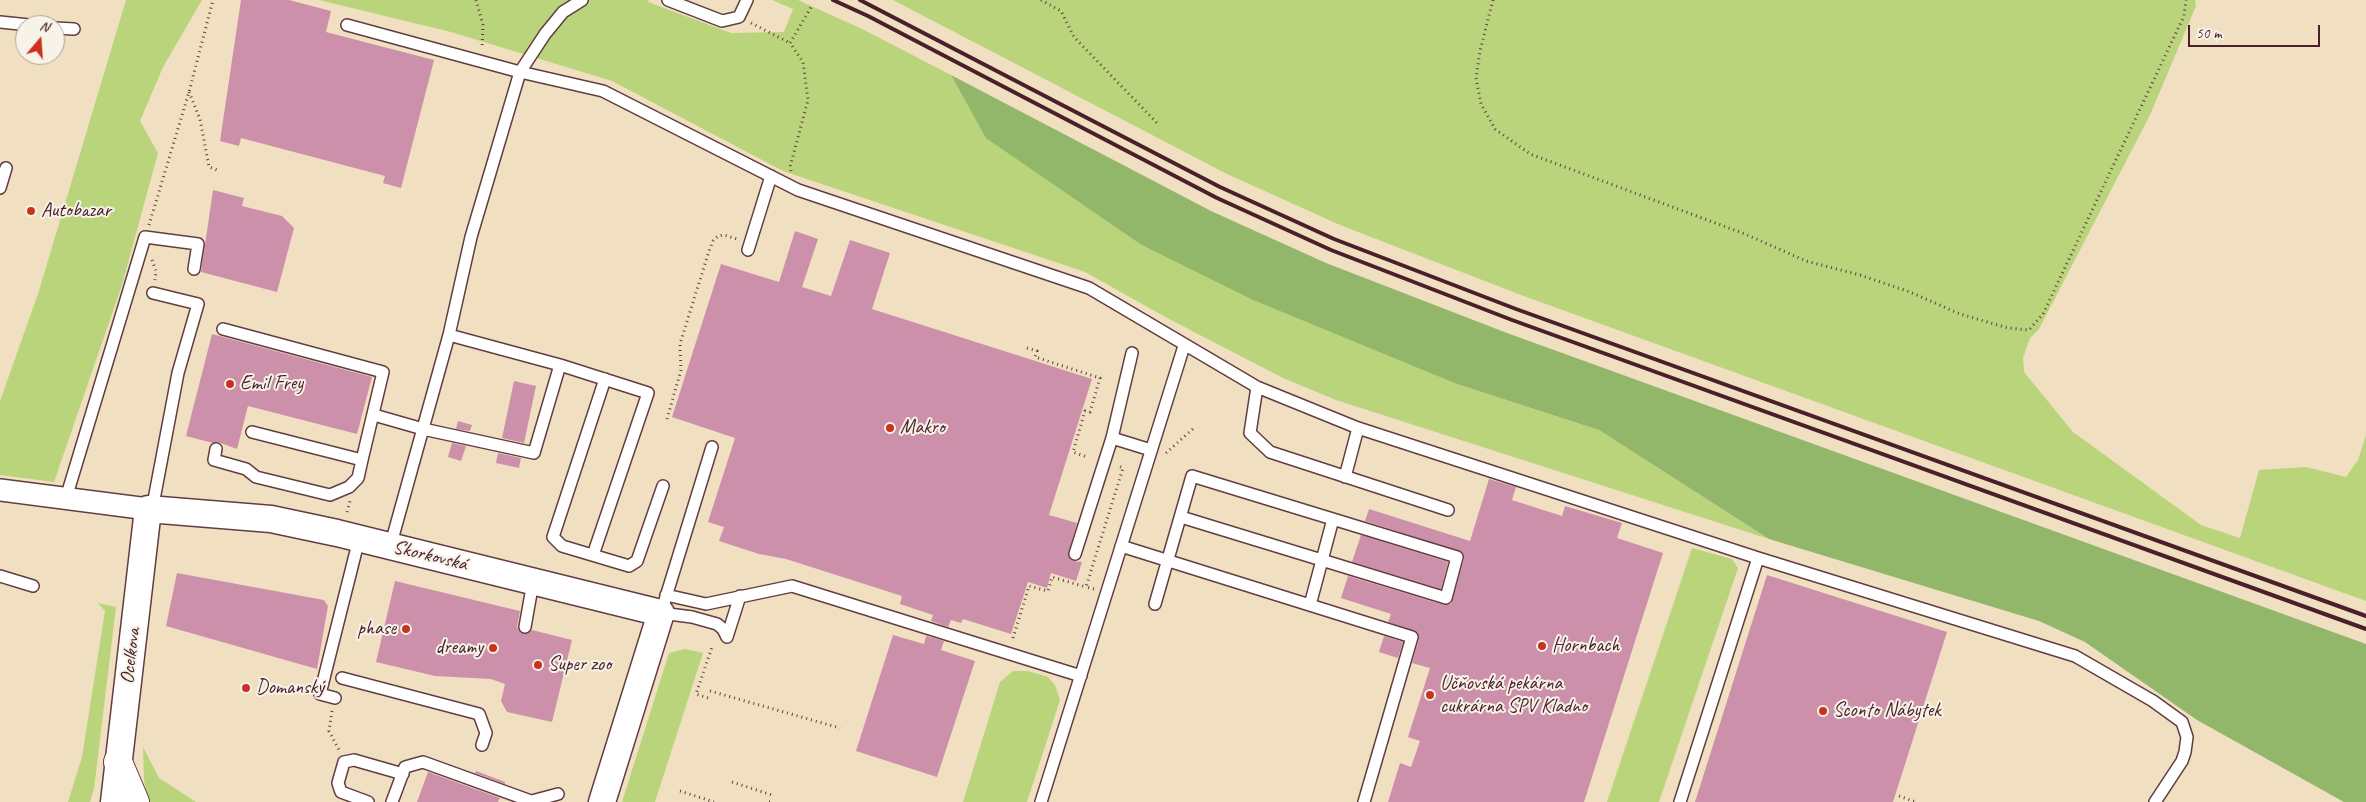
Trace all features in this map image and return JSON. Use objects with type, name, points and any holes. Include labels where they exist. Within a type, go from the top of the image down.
[{"type":"main road","points":[[118,762],[135,802]]},
{"type":"street","name":"Skorkovská","points":[[0,490],[150,509],[271,519],[359,538],[533,582],[664,604]]},
{"type":"street","name":"Ocelkova","points":[[114,802],[150,509]]},
{"type":"street","points":[[602,802],[664,604]]},
{"type":"lane","points":[[390,547],[449,335],[471,236],[520,72],[545,34],[563,12],[582,0]]},
{"type":"lane","points":[[668,0],[722,21],[739,17],[747,0]]},
{"type":"lane","points":[[0,22],[15,24]]},
{"type":"lane","points":[[346,25],[520,72],[602,91],[798,190],[1089,288],[1184,346],[1257,387],[1358,428],[1758,558],[2075,656],[2153,701],[2182,722],[2187,737],[2182,761],[2155,802]]},
{"type":"lane","points":[[65,29],[74,29]]},
{"type":"lane","points":[[0,188],[6,168]]},
{"type":"lane","points":[[748,250],[771,176]]},
{"type":"lane","points":[[66,498],[145,237],[198,244],[194,269]]},
{"type":"lane","points":[[150,509],[178,373],[198,304],[153,294]]},
{"type":"lane","points":[[216,449],[214,460],[246,469],[256,477],[330,495],[349,488],[358,478],[383,372],[223,329]]},
{"type":"lane","points":[[449,335],[560,365],[648,393],[593,555]]},
{"type":"lane","points":[[1041,802],[1184,346]]},
{"type":"lane","points":[[1075,554],[1112,438],[1132,353]]},
{"type":"lane","points":[[374,415],[423,429],[534,453],[560,365]]},
{"type":"lane","points":[[605,379],[553,537],[562,546],[629,566],[637,561],[664,486]]},
{"type":"lane","points":[[1257,387],[1250,433],[1270,452],[1448,510]]},
{"type":"lane","points":[[1344,477],[1358,428]]},
{"type":"lane","points":[[252,432],[362,460]]},
{"type":"lane","points":[[1112,438],[1151,450]]},
{"type":"lane","points":[[664,604],[712,447]]},
{"type":"lane","points":[[1155,604],[1169,561],[1192,476],[1457,557],[1446,598],[1181,517]]},
{"type":"lane","points":[[1310,605],[1333,519]]},
{"type":"lane","points":[[334,701],[320,694],[359,538]]},
{"type":"lane","points":[[1121,546],[1412,637],[1364,802]]},
{"type":"lane","points":[[1680,802],[1758,558]]},
{"type":"lane","points":[[0,576],[33,586]]},
{"type":"lane","points":[[525,627],[533,582]]},
{"type":"lane","points":[[664,604],[706,604],[792,586],[999,649],[1080,676]]},
{"type":"lane","points":[[664,604],[692,617],[716,624],[722,629],[726,637],[740,596]]},
{"type":"lane","points":[[342,678],[479,714],[486,733],[482,746]]},
{"type":"lane","points":[[368,802],[341,792],[338,783],[344,762],[354,760],[403,774]]},
{"type":"lane","points":[[392,802],[406,767],[423,762],[528,801],[558,794]]},
{"type":"path","points":[[145,237],[189,92],[213,0]]},
{"type":"path","points":[[476,0],[483,25],[481,61]]},
{"type":"path","points":[[1041,0],[1061,11],[1074,37],[1158,124]]},
{"type":"path","points":[[1493,0],[1480,51],[1476,78],[1481,104],[1495,129],[1530,154],[1745,234],[1806,261],[1860,275],[1910,292],[1960,314],[2008,328],[2029,330],[2042,314],[2184,16],[2186,0]]},
{"type":"path","points":[[790,43],[813,4]]},
{"type":"path","points":[[739,17],[790,43],[804,62],[808,100],[790,167],[798,190]]},
{"type":"path","points":[[189,92],[200,119],[209,167],[217,170]]},
{"type":"path","points":[[667,420],[681,370],[680,344],[709,251],[713,241],[718,236],[730,237]]},
{"type":"path","points":[[1027,348],[1037,351],[1035,357],[1100,378],[1090,412],[1085,411],[1073,452],[1087,457]]},
{"type":"path","points":[[1086,586],[1123,468],[1112,464]]},
{"type":"path","points":[[1013,638],[1029,586],[1048,591],[1052,577],[1086,586],[1106,594]]},
{"type":"path","points":[[1003,635],[1021,641]]},
{"type":"path","points":[[708,698],[696,694],[712,647]]},
{"type":"path","points":[[710,691],[840,728]]},
{"type":"path","points":[[334,701],[329,731],[344,762]]},
{"type":"path","points":[[732,782],[772,795]]},
{"type":"path","points":[[680,791],[714,802]]},
{"type":"path","points":[[1899,796],[1916,802]]},
{"type":"green space","points":[[126,0],[202,0],[163,67],[140,121],[158,153],[122,285],[54,482],[0,475],[0,401],[38,294]]},
{"type":"green space","points":[[319,0],[649,0],[648,2],[731,33],[784,32],[793,9],[772,0],[798,0],[862,29],[951,75],[987,138],[1140,244],[1457,384],[1599,430],[1769,539],[1336,400],[1283,378],[1169,319],[1085,272],[783,171],[612,81],[451,32]]},
{"type":"green space","points":[[893,0],[2195,0],[2196,6],[2150,115],[2039,329],[2030,338],[2023,358],[2024,372],[2073,432],[2201,525],[2240,538],[2259,470],[2306,467],[2346,477],[2358,460],[2366,435],[2366,601],[1521,295],[1340,225],[1227,174]]},
{"type":"green space","points":[[951,75],[1211,211],[1326,263],[1507,333],[2366,644],[2366,802],[2344,802],[2197,720],[2085,642],[2039,621],[1769,539],[1599,430],[1457,384],[1251,299],[1140,244],[986,138]]},
{"type":"green space","points":[[1692,548],[1732,559],[1738,568],[1659,802],[1607,802]]},
{"type":"green space","points":[[98,603],[116,607],[94,789],[90,802],[68,802],[82,757],[105,611]]},
{"type":"green space","points":[[685,649],[703,653],[655,802],[622,802],[669,653]]},
{"type":"green space","points":[[1013,671],[1028,671],[1048,677],[1055,685],[1060,700],[1027,802],[963,802],[1000,682]]},
{"type":"green space","points":[[143,747],[159,778],[196,802],[149,802],[144,781]]},
{"type":"building","points":[[241,0],[289,0],[331,11],[326,32],[434,60],[401,188],[383,183],[385,176],[241,138],[239,146],[220,141]]},
{"type":"building","points":[[213,190],[244,198],[242,206],[282,216],[294,228],[277,292],[201,272]]},
{"type":"building","name":"Makro","points":[[795,231],[818,239],[802,287],[831,296],[850,240],[890,253],[872,309],[1092,379],[1049,515],[1077,523],[1068,555],[1072,561],[1082,562],[1076,581],[1051,573],[1047,588],[1028,582],[1011,634],[963,619],[961,623],[951,620],[948,627],[931,621],[933,615],[900,604],[902,596],[786,559],[759,554],[719,541],[724,527],[708,522],[735,438],[672,417],[721,264],[779,282]]},
{"type":"building","points":[[212,334],[372,377],[357,434],[248,406],[237,449],[218,442],[213,443],[186,436]]},
{"type":"building","points":[[514,381],[536,386],[524,443],[502,438]]},
{"type":"building","points":[[458,421],[472,425],[470,431],[456,429]]},
{"type":"building","points":[[452,443],[466,446],[461,461],[448,457]]},
{"type":"building","points":[[498,453],[521,458],[519,468],[496,463]]},
{"type":"building","name":"Hornbach","points":[[1489,479],[1516,487],[1512,500],[1562,516],[1565,506],[1622,523],[1617,538],[1663,553],[1584,802],[1388,802],[1400,763],[1411,767],[1420,741],[1408,737],[1430,668],[1412,663],[1419,639],[1417,632],[1388,622],[1391,614],[1341,598],[1348,576],[1444,605],[1451,604],[1464,559],[1462,552],[1365,521],[1369,509],[1470,541]]},
{"type":"building","points":[[1361,535],[1448,562],[1441,589],[1352,562]]},
{"type":"building","points":[[177,573],[324,600],[328,606],[317,669],[166,626]]},
{"type":"building","name":"Sconto Nábytek","points":[[1767,575],[1947,632],[1893,802],[1695,802]]},
{"type":"building","points":[[395,581],[520,611],[517,627],[521,633],[527,634],[532,630],[572,640],[552,722],[507,712],[501,701],[505,684],[491,679],[435,676],[376,662]]},
{"type":"building","points":[[893,635],[924,644],[926,636],[944,641],[941,650],[975,661],[937,777],[856,751]]},
{"type":"building","points":[[1384,636],[1403,642],[1398,658],[1379,652]]},
{"type":"building","points":[[476,771],[505,782],[505,784],[475,773]]},
{"type":"building","points":[[428,772],[500,798],[498,802],[417,802]]},
{"type":"railway","points":[[833,0],[868,16],[1217,198],[1331,250],[1512,320],[2366,629]]},
{"type":"railway","points":[[860,0],[1220,187],[1334,239],[1516,309],[2366,616]]},
{"type":"place","name":"Autobazar","points":[[31,211]]},
{"type":"place","name":"Emil Frey","points":[[230,384]]},
{"type":"place","name":"Makro","points":[[890,428]]},
{"type":"place","name":"phase","points":[[406,629]]},
{"type":"place","name":"Hornbach","points":[[1542,646]]},
{"type":"place","name":"dreamy","points":[[493,648]]},
{"type":"place","name":"Super zoo","points":[[538,665]]},
{"type":"place","name":"Domanský","points":[[246,688]]},
{"type":"place","name":"Učňovská pekárna cukrárna SPV Kladno","points":[[1430,695]]},
{"type":"place","name":"Sconto Nábytek","points":[[1823,711]]}]
